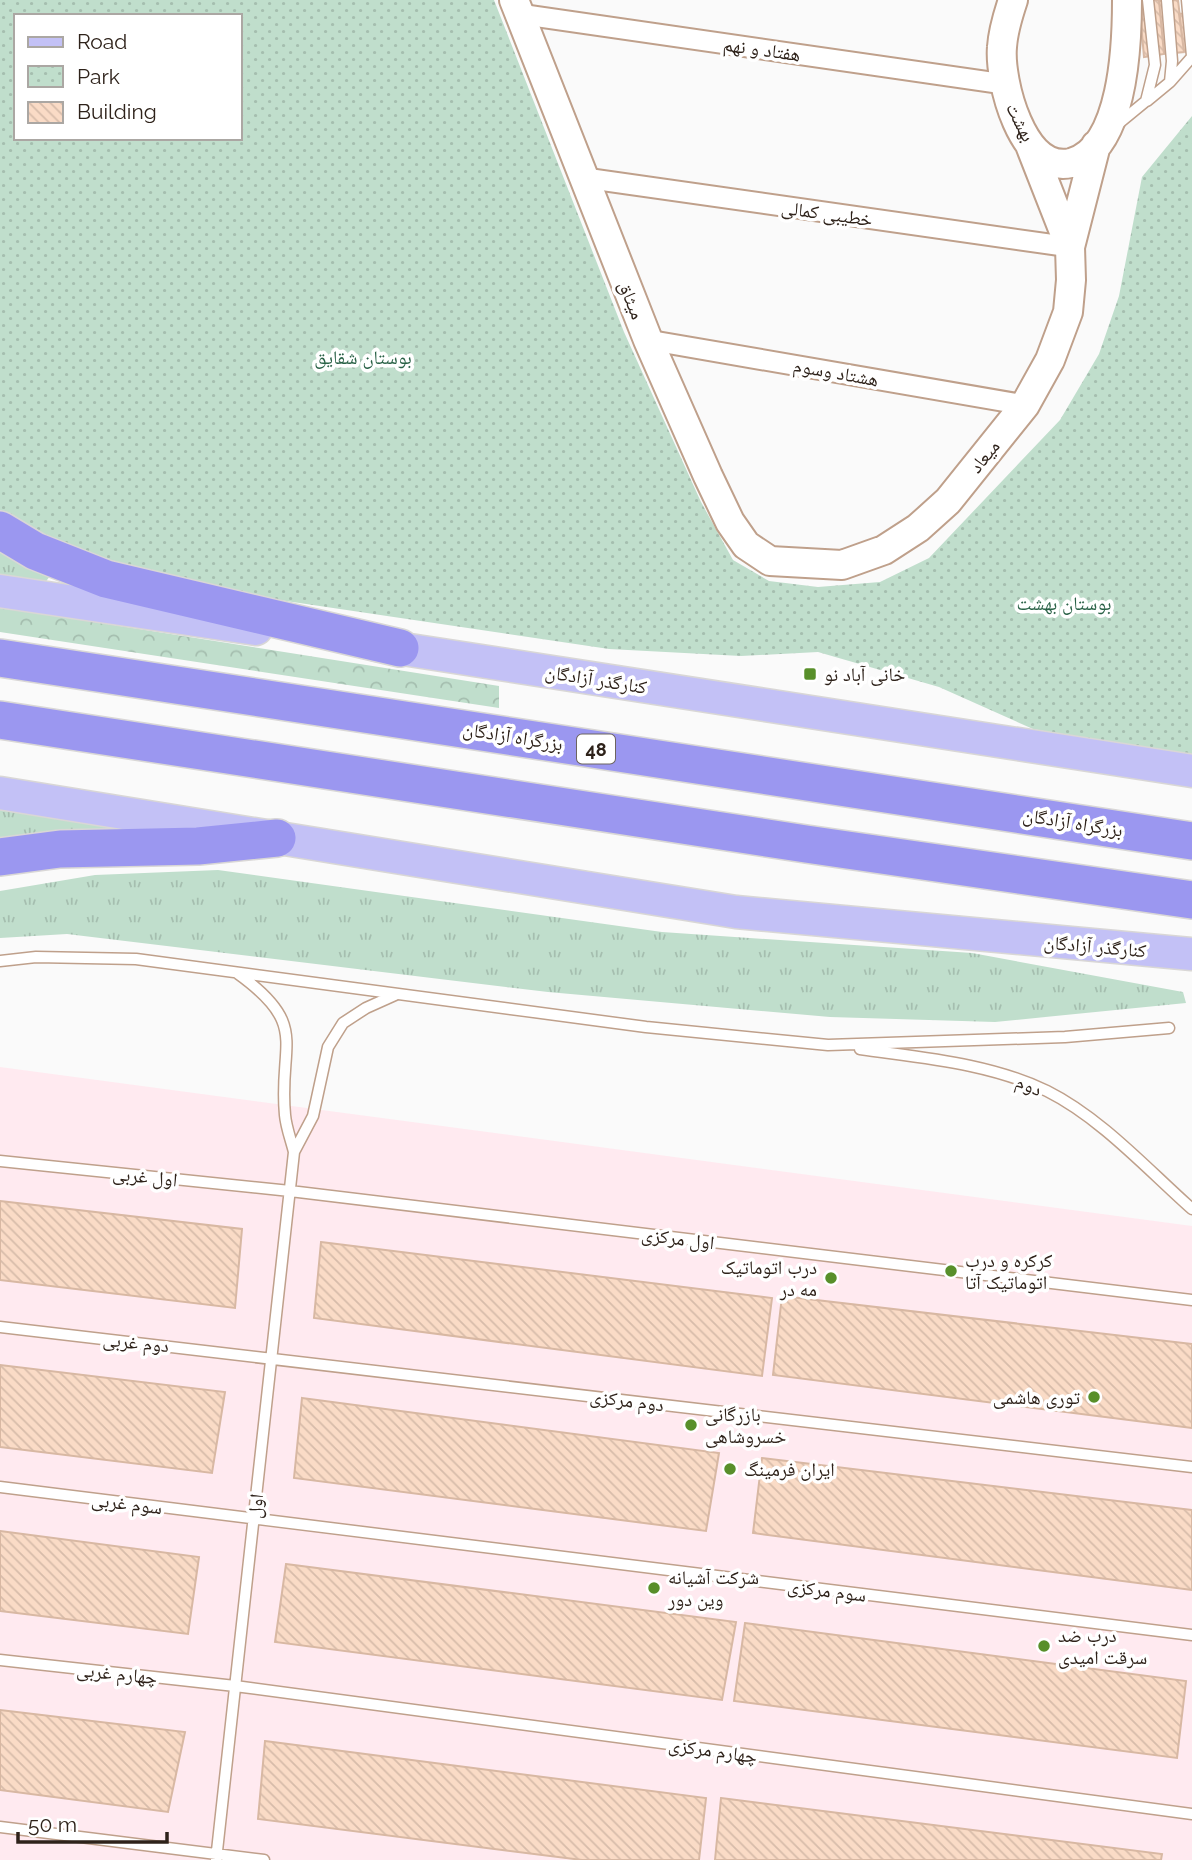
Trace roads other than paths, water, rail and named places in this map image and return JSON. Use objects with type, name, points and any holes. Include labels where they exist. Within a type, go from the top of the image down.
[{"type":"highway","points":[[0,530],[35,551],[106,579],[400,648]]},
{"type":"highway","name":"بزرگراه آزادگان","points":[[0,658],[1192,841]]},
{"type":"highway","points":[[0,720],[806,844],[1192,900]]},
{"type":"highway","points":[[0,857],[60,849],[198,846],[277,838]]},
{"type":"main road","name":"کنارگذر آزادگان","points":[[0,591],[400,648],[1192,771]]},
{"type":"main road","name":"کنارگذر آزادگان","points":[[0,793],[736,912],[1115,948],[1187,960]]},
{"type":"street","name":"بهشت","points":[[1013,0],[1001,48],[1004,84],[1014,115],[1030,144],[1055,162],[1070,163],[1088,154],[1100,140]]},
{"type":"street","points":[[1070,247],[1100,140],[1114,112],[1121,80],[1127,0]]},
{"type":"street","name":"هفتاد و نهم","points":[[516,7],[1004,84]]},
{"type":"street","name":"میثاق","points":[[516,7],[648,340],[730,522],[746,545],[754,551],[770,561],[792,564]]},
{"type":"street","points":[[1030,144],[1070,247]]},
{"type":"street","name":"خطیبی کمالی","points":[[584,178],[1070,247]]},
{"type":"street","name":"میعاد","points":[[792,564],[842,565],[884,550],[918,528],[948,501],[1025,405],[1050,360],[1064,324],[1071,280],[1070,247]]},
{"type":"street","name":"هشتاد وسوم","points":[[648,340],[1025,405]]},
{"type":"lane","points":[[1146,102],[1155,65],[1148,0]]},
{"type":"lane","points":[[1167,0],[1172,61],[1170,82]]},
{"type":"lane","points":[[1100,140],[1170,82],[1192,56],[1187,0]]},
{"type":"lane","points":[[0,961],[36,957],[136,959],[646,1027],[828,1045],[1066,1037],[1168,1028]]},
{"type":"lane","name":"اول","points":[[216,1857],[294,1152],[285,1115],[289,1040],[278,1011],[259,989],[235,972]]},
{"type":"lane","name":"اول","points":[[294,1152],[313,1116],[328,1046],[344,1023],[366,1008],[395,995]]},
{"type":"lane","name":"دوم","points":[[828,1045],[946,1061],[995,1072],[1048,1092],[1096,1125],[1192,1209]]},
{"type":"lane","name":"اول غربی","points":[[0,1161],[290,1191]]},
{"type":"lane","name":"اول مرکزی","points":[[290,1191],[1192,1300]]},
{"type":"lane","name":"دوم غربی","points":[[0,1327],[271,1357]]},
{"type":"lane","name":"دوم مرکزی","points":[[271,1357],[1192,1467]]},
{"type":"lane","name":"سوم غربی","points":[[0,1487],[253,1519]]},
{"type":"lane","name":"سوم مرکزی","points":[[253,1519],[1192,1635]]},
{"type":"lane","name":"چهارم غربی","points":[[0,1660],[235,1686]]},
{"type":"lane","name":"چهارم مرکزی","points":[[235,1686],[1192,1814]]},
{"type":"lane","points":[[0,1827],[216,1857],[264,1860]]},
{"type":"place","name":"خانی آباد نو","points":[[810,674]]},
{"type":"place","name":"کرکره و درب اتوماتیک آتا","points":[[951,1271]]},
{"type":"place","name":"درب اتوماتیک مه در","points":[[831,1278]]},
{"type":"place","name":"توری هاشمی","points":[[1094,1397]]},
{"type":"place","name":"بازرگانی خسروشاهی","points":[[691,1425]]},
{"type":"place","name":"ایران فرمینگ","points":[[730,1469]]},
{"type":"place","name":"شرکت آشیانه وین دور","points":[[654,1588]]},
{"type":"place","name":"درب ضد سرقت امیدی","points":[[1044,1646]]},
{"type":"park label","name":"بوستان شقایق","points":[[363,357]]},
{"type":"park label","name":"بوستان بهشت","points":[[1064,603]]}]
